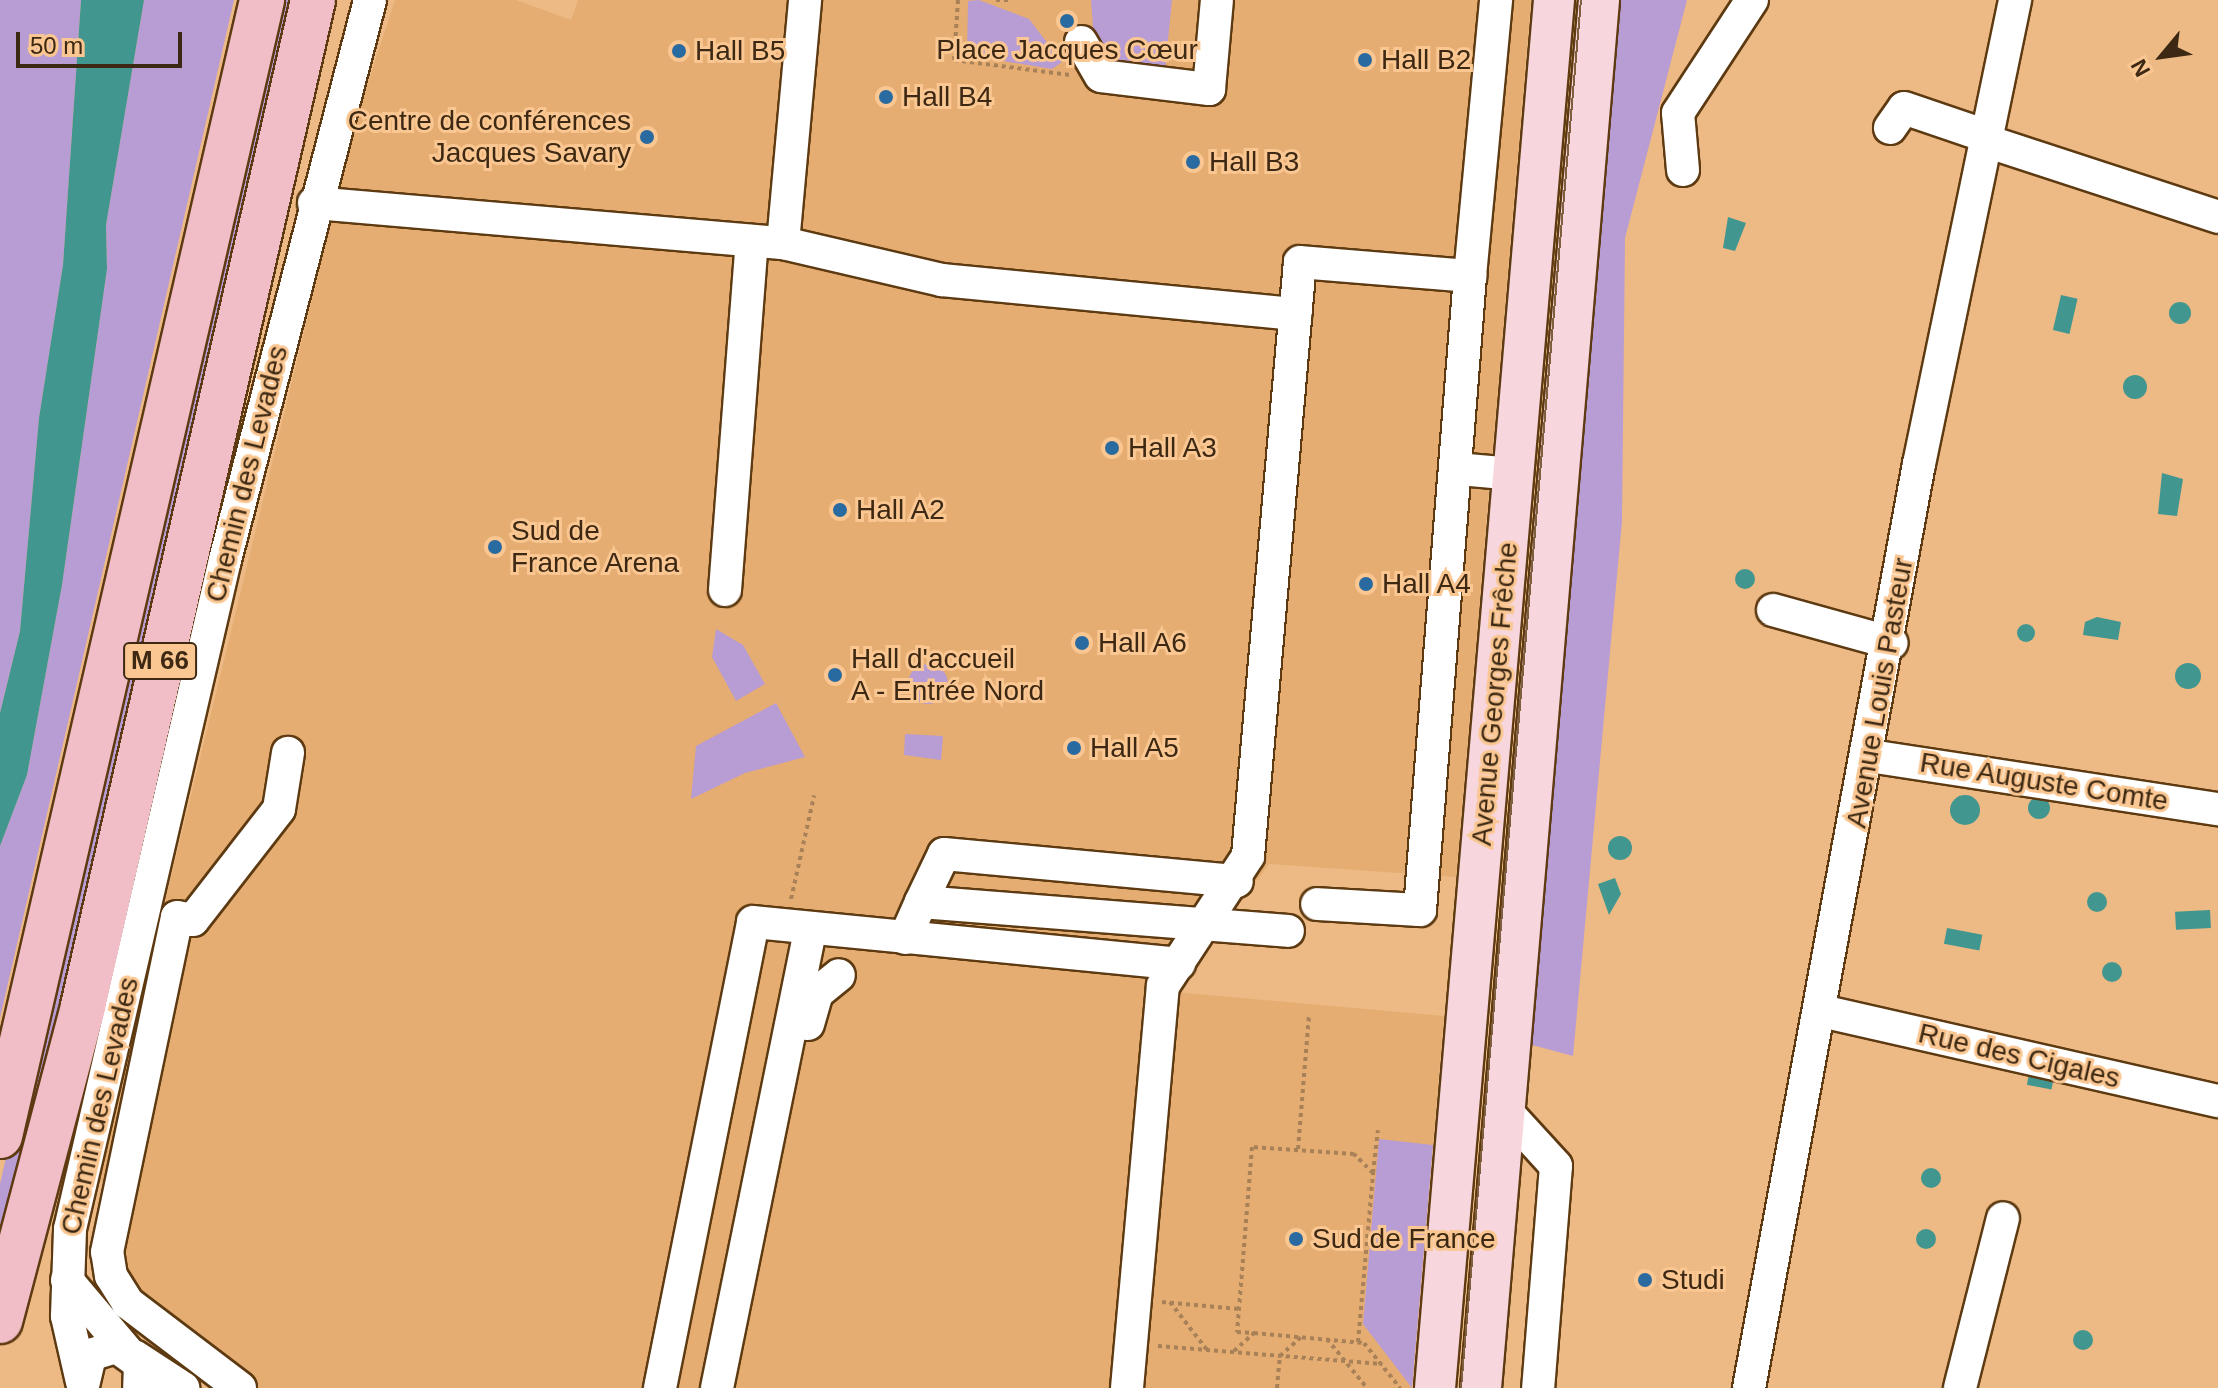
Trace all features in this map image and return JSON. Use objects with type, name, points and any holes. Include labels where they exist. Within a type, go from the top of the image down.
[{"type":"highway","name":"M 66","points":[[0,1136],[262,0]]},
{"type":"highway","name":"M 66","points":[[0,1321],[83,1006],[313,0]]},
{"type":"main road","name":"Avenue Georges Frêche","points":[[1435,1388],[1554,0]]},
{"type":"main road","name":"Avenue Georges Frêche","points":[[1481,1388],[1599,0]]},
{"type":"street","name":"Chemin des Levades","points":[[83,1385],[67,1280],[84,1169],[314,203],[370,0]]},
{"type":"street","points":[[725,590],[767,242],[805,0]]},
{"type":"street","points":[[1081,42],[1105,77],[1209,89],[1217,0]]},
{"type":"street","points":[[1317,904],[1420,910],[1458,469],[1470,276],[1496,0]]},
{"type":"street","points":[[1683,170],[1678,113],[1752,0]]},
{"type":"street","name":"Avenue Louis Pasteur","points":[[1749,1388],[1892,643],[1919,464],[1989,139],[2015,0]]},
{"type":"street","points":[[1890,128],[1904,108],[2218,217]]},
{"type":"street","points":[[314,203],[767,242],[942,280],[1295,314]]},
{"type":"street","points":[[1127,1388],[1160,1001],[1179,964],[1237,881],[1248,856],[1300,262],[1470,276]]},
{"type":"street","points":[[1458,469],[1514,474]]},
{"type":"street","points":[[1773,610],[1892,643]]},
{"type":"street","points":[[145,912],[193,920],[279,809],[288,753]]},
{"type":"street","name":"Rue Auguste Comte","points":[[1870,756],[2218,809]]},
{"type":"street","points":[[905,938],[944,854],[1237,881]]},
{"type":"street","points":[[921,902],[1288,931]]},
{"type":"street","points":[[177,917],[107,1252],[111,1276],[148,1321],[240,1388]]},
{"type":"street","points":[[660,1388],[753,922],[1179,964]]},
{"type":"street","points":[[717,1388],[798,928]]},
{"type":"street","points":[[734,1388],[808,1024],[817,993],[839,975]]},
{"type":"street","points":[[642,1388],[722,1007],[738,1002]]},
{"type":"street","points":[[122,1011],[158,1018]]},
{"type":"street","name":"Rue des Cigales","points":[[1821,1011],[2218,1101]]},
{"type":"street","points":[[1504,1109],[1556,1166],[1538,1388]]},
{"type":"street","points":[[84,1169],[122,1179]]},
{"type":"street","points":[[1960,1388],[2003,1218]]},
{"type":"street","points":[[67,1280],[130,1353],[183,1388]]},
{"type":"street","points":[[83,1385],[90,1355],[107,1347],[130,1353]]},
{"type":"street","points":[[130,1353],[139,1388]]},
{"type":"path","points":[[958,0],[954,60],[1105,77]]},
{"type":"path","points":[[996,0],[1012,0]]},
{"type":"path","points":[[798,928],[814,796]]},
{"type":"path","points":[[1298,1150],[1309,1016]]},
{"type":"path","points":[[1358,1342],[1378,1130]]},
{"type":"path","points":[[1373,1173],[1354,1154],[1252,1147],[1237,1332],[1358,1342],[1382,1364],[1400,1388]]},
{"type":"path","points":[[1162,1302],[1239,1309]]},
{"type":"path","points":[[1170,1302],[1207,1350]]},
{"type":"path","points":[[1232,1352],[1254,1333]]},
{"type":"path","points":[[1277,1388],[1280,1356],[1301,1337]]},
{"type":"path","points":[[1327,1339],[1367,1388]]},
{"type":"path","points":[[1158,1346],[1382,1364]]},
{"type":"shaded area","points":[[0,0],[81,0],[63,265],[39,418],[20,631],[0,713]]},
{"type":"shaded area","points":[[144,0],[234,0],[0,1018],[0,846],[27,775],[62,585],[107,269],[106,225]]},
{"type":"shaded area","points":[[269,0],[297,0],[0,1268],[0,1184]]},
{"type":"shaded area","points":[[395,0],[516,0],[571,20],[578,0],[1531,0],[1456,877],[1269,864],[1174,992],[1444,1016],[1412,1388],[226,1388],[125,1315],[107,1184],[97,1181],[355,123]]},
{"type":"shaded area","points":[[979,0],[1029,19],[1062,62],[1052,69],[967,55],[968,1]]},
{"type":"shaded area","points":[[1091,0],[1172,0],[1165,70],[1148,78],[1095,54]]},
{"type":"shaded area","points":[[1612,0],[1687,0],[1625,238],[1622,521],[1573,1056],[1518,1041]]},
{"type":"shaded area","points":[[716,629],[743,645],[765,684],[736,701],[712,657]]},
{"type":"shaded area","points":[[928,664],[942,670],[948,684],[942,698],[928,704],[914,698],[908,684],[914,670]]},
{"type":"shaded area","points":[[776,703],[805,757],[745,773],[691,799],[696,746]]},
{"type":"shaded area","points":[[905,734],[943,736],[941,760],[904,755]]},
{"type":"shaded area","points":[[1379,1139],[1433,1145],[1412,1388],[1363,1324]]},
{"type":"water","points":[[81,0],[144,0],[106,225],[107,269],[62,585],[27,775],[0,846],[0,713],[20,631],[39,418],[63,265]]},
{"type":"water","points":[[1728,217],[1746,223],[1735,251],[1723,248]]},
{"type":"water","points":[[2061,295],[2078,299],[2069,334],[2053,330]]},
{"type":"water","points":[[2180,302],[2188,305],[2191,313],[2188,321],[2180,324],[2172,321],[2169,313],[2172,305]]},
{"type":"water","points":[[2135,375],[2144,378],[2147,387],[2144,396],[2135,399],[2126,396],[2123,387],[2126,378]]},
{"type":"water","points":[[2162,473],[2183,479],[2177,516],[2158,514]]},
{"type":"water","points":[[1745,569],[1752,572],[1755,579],[1752,586],[1745,589],[1738,586],[1735,579],[1738,572]]},
{"type":"water","points":[[2097,617],[2121,622],[2118,640],[2083,635],[2085,622]]},
{"type":"water","points":[[2026,624],[2035,633],[2026,642],[2017,633]]},
{"type":"water","points":[[2188,663],[2197,667],[2201,676],[2197,685],[2188,689],[2179,685],[2175,676],[2179,667]]},
{"type":"water","points":[[1965,795],[1971,796],[1979,804],[1979,816],[1971,824],[1965,825],[1959,824],[1951,816],[1950,810],[1951,804],[1959,796]]},
{"type":"water","points":[[2039,797],[2047,800],[2050,808],[2047,816],[2039,819],[2031,816],[2028,808],[2031,800]]},
{"type":"water","points":[[1620,836],[1628,840],[1632,848],[1628,856],[1620,860],[1612,856],[1608,848],[1612,840]]},
{"type":"water","points":[[1615,878],[1621,894],[1609,915],[1598,884]]},
{"type":"water","points":[[2097,892],[2104,895],[2107,902],[2104,909],[2097,912],[2090,909],[2087,902],[2090,895]]},
{"type":"water","points":[[2210,910],[2211,928],[2176,930],[2175,912]]},
{"type":"water","points":[[1947,928],[1982,935],[1979,951],[1944,944]]},
{"type":"water","points":[[2112,962],[2119,965],[2122,972],[2119,979],[2112,982],[2105,979],[2102,972],[2105,965]]},
{"type":"water","points":[[2029,1074],[2054,1079],[2051,1090],[2027,1085]]},
{"type":"water","points":[[1931,1168],[1938,1171],[1941,1178],[1938,1185],[1931,1188],[1924,1185],[1921,1178],[1924,1171]]},
{"type":"water","points":[[1926,1229],[1933,1232],[1936,1239],[1933,1246],[1926,1249],[1919,1246],[1916,1239],[1919,1232]]},
{"type":"water","points":[[2083,1330],[2090,1333],[2093,1340],[2090,1347],[2083,1350],[2076,1347],[2073,1340],[2076,1333]]},
{"type":"tram line","points":[[1461,1388],[1581,0]]},
{"type":"place","name":"Place Jacques Cœur","points":[[1067,21]]},
{"type":"place","name":"Hall B5","points":[[679,51]]},
{"type":"place","name":"Hall B2","points":[[1365,60]]},
{"type":"place","name":"Hall B4","points":[[886,97]]},
{"type":"place","name":"Centre de conférences Jacques Savary","points":[[647,137]]},
{"type":"place","name":"Hall B3","points":[[1193,162]]},
{"type":"place","name":"Hall A3","points":[[1112,448]]},
{"type":"place","name":"Hall A2","points":[[840,510]]},
{"type":"place","name":"Sud de France Arena","points":[[495,547]]},
{"type":"place","name":"Hall A4","points":[[1366,584]]},
{"type":"place","name":"Hall A6","points":[[1082,643]]},
{"type":"place","name":"Hall d'accueil A - Entrée Nord","points":[[835,675]]},
{"type":"place","name":"Hall A5","points":[[1074,748]]},
{"type":"place","name":"Sud de France","points":[[1296,1239]]},
{"type":"place","name":"Studi","points":[[1645,1280]]}]
